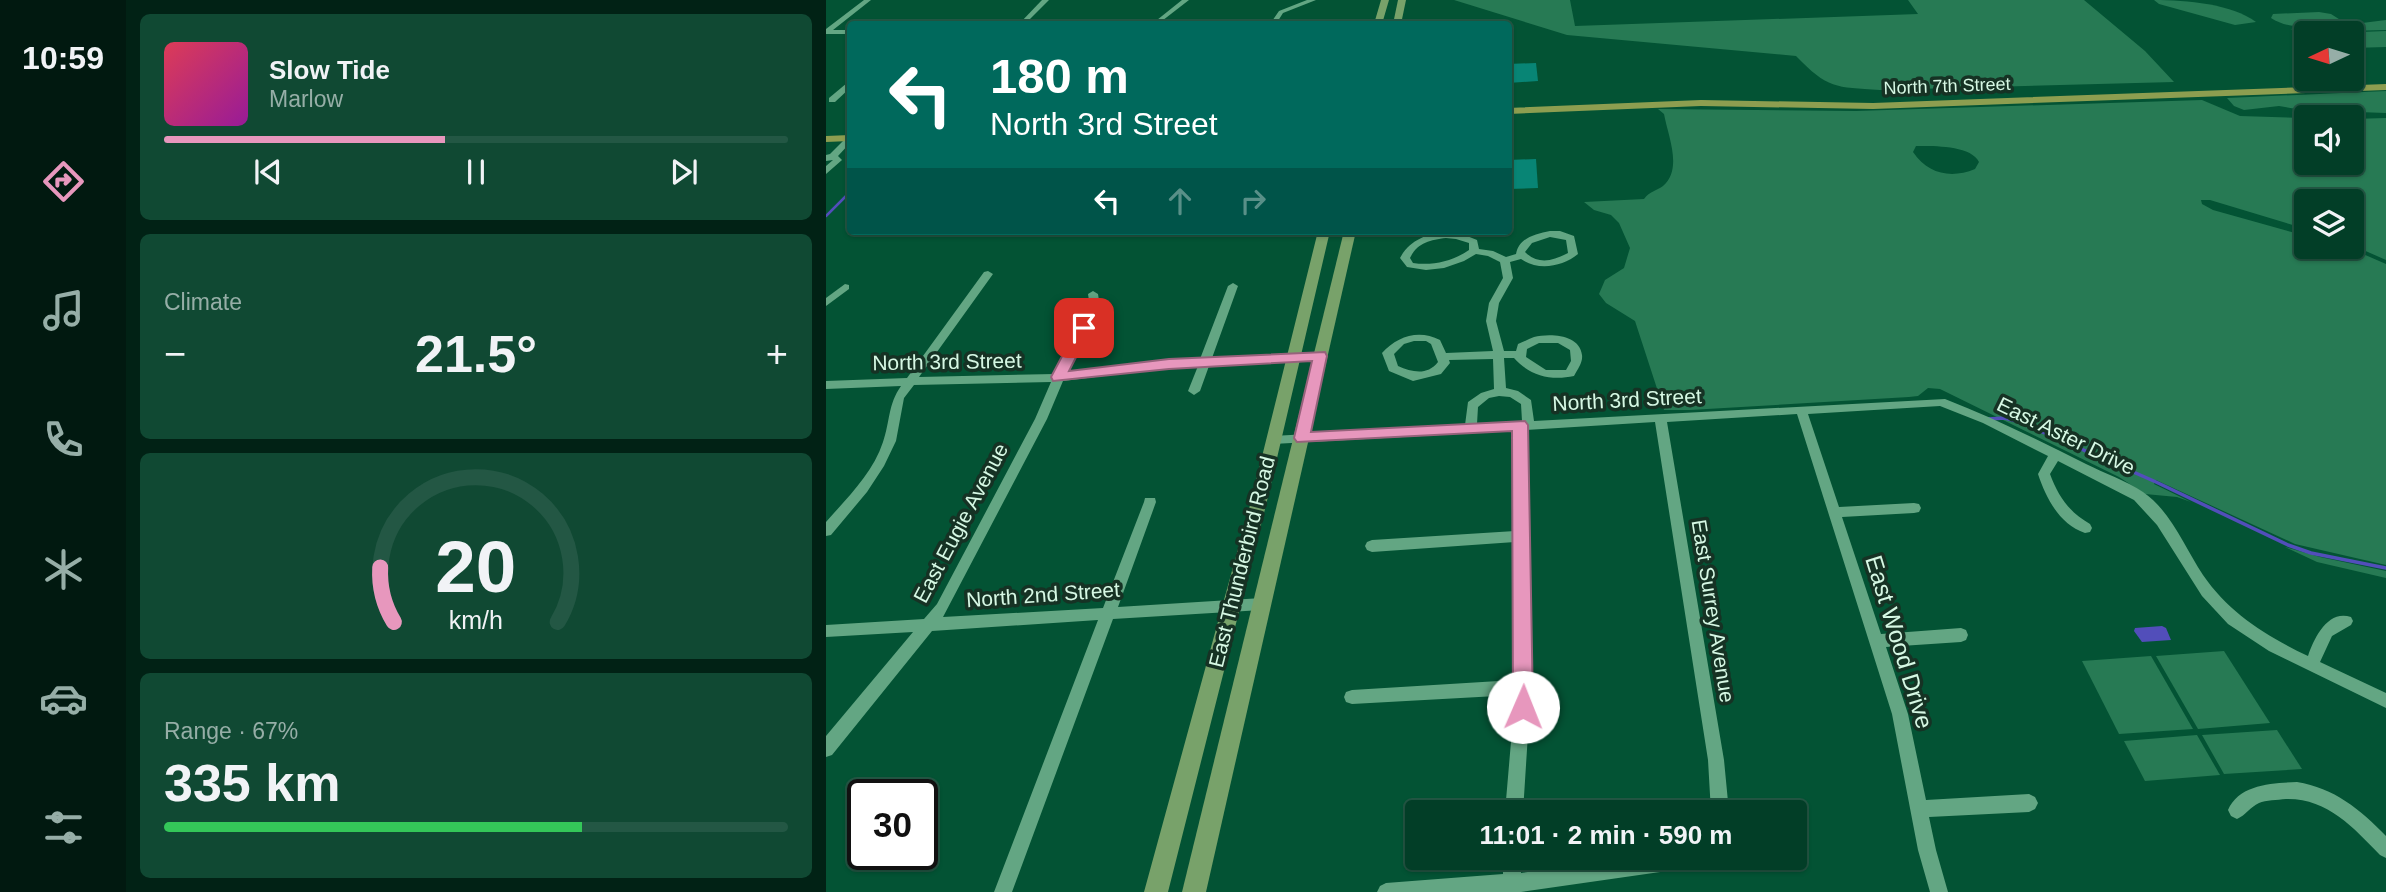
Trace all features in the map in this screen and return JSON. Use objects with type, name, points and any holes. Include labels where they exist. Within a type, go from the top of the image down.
[{"type":"main road","points":[[1379,21],[1385,0]]},
{"type":"main road","points":[[1397,21],[1402,0]]},
{"type":"main road","name":"North 7th Street","points":[[2364,80],[2386,79]]},
{"type":"main road","name":"North 7th Street","points":[[1512,102],[1698,95],[1850,99],[2294,83]]},
{"type":"main road","name":"North 7th Street","points":[[2364,88],[2386,87]]},
{"type":"main road","name":"North 7th Street","points":[[1512,111],[1701,103],[1865,106],[2294,91]]},
{"type":"main road","points":[[826,139],[847,142]]},
{"type":"main road","points":[[828,153],[847,143]]},
{"type":"main road","name":"East Thunderbird Road","points":[[1156,892],[1232,606],[1323,235]]},
{"type":"main road","name":"East Thunderbird Road","points":[[1194,892],[1349,235]]},
{"type":"street","points":[[826,32],[869,0]]},
{"type":"street","points":[[1024,21],[1046,0]]},
{"type":"street","points":[[1159,21],[1186,0]]},
{"type":"street","points":[[1275,21],[1284,10],[1313,0]]},
{"type":"street","points":[[826,32],[847,32]]},
{"type":"street","points":[[832,100],[847,89]]},
{"type":"street","points":[[826,171],[838,160],[828,153]]},
{"type":"street","points":[[1474,251],[1474,242],[1467,237],[1443,237],[1416,243],[1408,250],[1405,258],[1410,265],[1425,267],[1467,256],[1474,251],[1490,253],[1506,261],[1522,256],[1536,264],[1562,261],[1573,254],[1574,246],[1571,239],[1560,234],[1533,237],[1524,244],[1520,252],[1522,256]]},
{"type":"street","points":[[1500,391],[1499,354],[1492,311],[1508,278],[1506,261]]},
{"type":"street","points":[[826,531],[883,458],[891,437],[893,410],[899,397],[988,274]]},
{"type":"street","points":[[1194,391],[1233,286]]},
{"type":"street","points":[[826,303],[845,287]]},
{"type":"street","name":"East Eugie Avenue","points":[[826,749],[929,625],[949,596],[1041,419],[1058,377],[1095,307],[1093,294]]},
{"type":"street","points":[[1428,338],[1436,342],[1442,357],[1444,363],[1437,371],[1413,377],[1392,368],[1388,354],[1400,342],[1428,338]]},
{"type":"street","points":[[1559,339],[1571,343],[1576,350],[1577,362],[1570,373],[1542,375],[1520,358],[1520,354],[1522,347],[1529,342],[1559,339]]},
{"type":"street","points":[[1442,357],[1520,354]]},
{"type":"street","name":"North 3rd Street","points":[[826,385],[1058,377],[1205,362],[1320,356]]},
{"type":"street","points":[[1471,428],[1472,405],[1481,396],[1500,391],[1520,396],[1527,403],[1524,425],[1522,536],[1523,687],[1515,800]]},
{"type":"street","name":"North 3rd Street","points":[[1273,440],[1941,402]]},
{"type":"street","name":"East Aster Drive","points":[[1941,402],[1987,420],[2139,496],[2153,508],[2209,594],[2224,611],[2253,633],[2386,701]]},
{"type":"street","name":"East Wood Drive","points":[[1801,410],[1905,735],[1939,892]]},
{"type":"street","name":"East Surrey Avenue","points":[[1660,417],[1714,747],[1719,800]]},
{"type":"street","points":[[2056,453],[2044,474],[2048,486],[2063,513],[2085,528]]},
{"type":"street","points":[[1003,892],[1150,502]]},
{"type":"street","points":[[1834,512],[1914,508]]},
{"type":"street","points":[[1372,546],[1522,536]]},
{"type":"street","name":"North 2nd Street","points":[[826,631],[1262,604]]},
{"type":"street","points":[[2312,664],[2324,632],[2333,624],[2346,621]]},
{"type":"street","points":[[1877,641],[1961,635]]},
{"type":"street","points":[[1352,697],[1523,687]]},
{"type":"street","points":[[2237,810],[2253,794],[2302,789],[2315,792],[2346,809],[2386,849]]},
{"type":"street","points":[[1919,809],[2029,803]]},
{"type":"street","points":[[1386,892],[1512,887],[1619,870]]},
{"type":"green space","points":[[1454,0],[1570,0],[1575,26],[1918,14],[1908,0],[2084,0],[2145,51],[2174,82],[1880,90],[1842,87],[1816,75],[1796,56],[1567,35]]},
{"type":"green space","points":[[2154,0],[2194,2],[2222,7],[2256,22],[2235,25],[2159,4]]},
{"type":"green space","points":[[2319,12],[2331,14],[2342,21],[2294,21],[2294,26],[2271,18],[2273,14]]},
{"type":"green space","points":[[2386,20],[2386,30],[2364,31],[2364,23]]},
{"type":"green space","points":[[2386,31],[2386,47],[2364,48],[2364,32]]},
{"type":"green space","points":[[2386,91],[2386,113],[2364,112],[2364,105],[2294,105],[2294,109],[2279,106],[2244,110],[2234,106],[2227,98]]},
{"type":"green space","points":[[2202,100],[2240,116],[2294,118],[2294,175],[2364,175],[2364,119],[2386,118],[2386,260],[2364,250],[2364,189],[2294,189],[2294,225],[2210,200],[2201,200],[2202,204],[2213,210],[2294,233],[2294,259],[2364,259],[2364,254],[2386,264],[2386,565],[2295,544],[2156,480],[2154,484],[2191,502],[2177,497],[2145,494],[2119,477],[1940,389],[1928,388],[1918,396],[1909,397],[1664,410],[1635,321],[1606,303],[1599,294],[1605,280],[1624,268],[1630,248],[1619,223],[1611,215],[1594,210],[1584,202],[1644,199],[1669,179],[1672,152],[1664,114],[1658,109],[1856,111]],"holes":[[[1916,146],[1968,152],[1979,162],[1975,169],[1966,172],[1941,173],[1926,165],[1913,152]]]},
{"type":"green space","points":[[2285,547],[2386,571],[2386,578],[2317,562]]},
{"type":"green space","points":[[2224,651],[2270,723],[2198,729],[2156,656]]},
{"type":"green space","points":[[2151,656],[2193,729],[2119,734],[2082,661]]},
{"type":"green space","points":[[2277,730],[2302,769],[2224,774],[2202,735]]},
{"type":"green space","points":[[2197,735],[2220,775],[2145,781],[2124,741]]},
{"type":"shaded area","points":[[2135,628],[2166,628],[2171,640],[2142,642],[2134,631]]},
{"type":"building","points":[[1536,63],[1538,81],[1512,83],[1512,64]]},
{"type":"building","points":[[1536,159],[1538,188],[1512,189],[1512,160]]},
{"type":"waterway","points":[[826,216],[847,195]]},
{"type":"waterway","points":[[1988,419],[2005,418],[2020,422],[2156,482],[2288,545],[2311,553],[2386,568]]},
{"type":"route","points":[[1084,328],[1058,377],[1169,364],[1320,356],[1302,438],[1520,425],[1523,707]]}]
